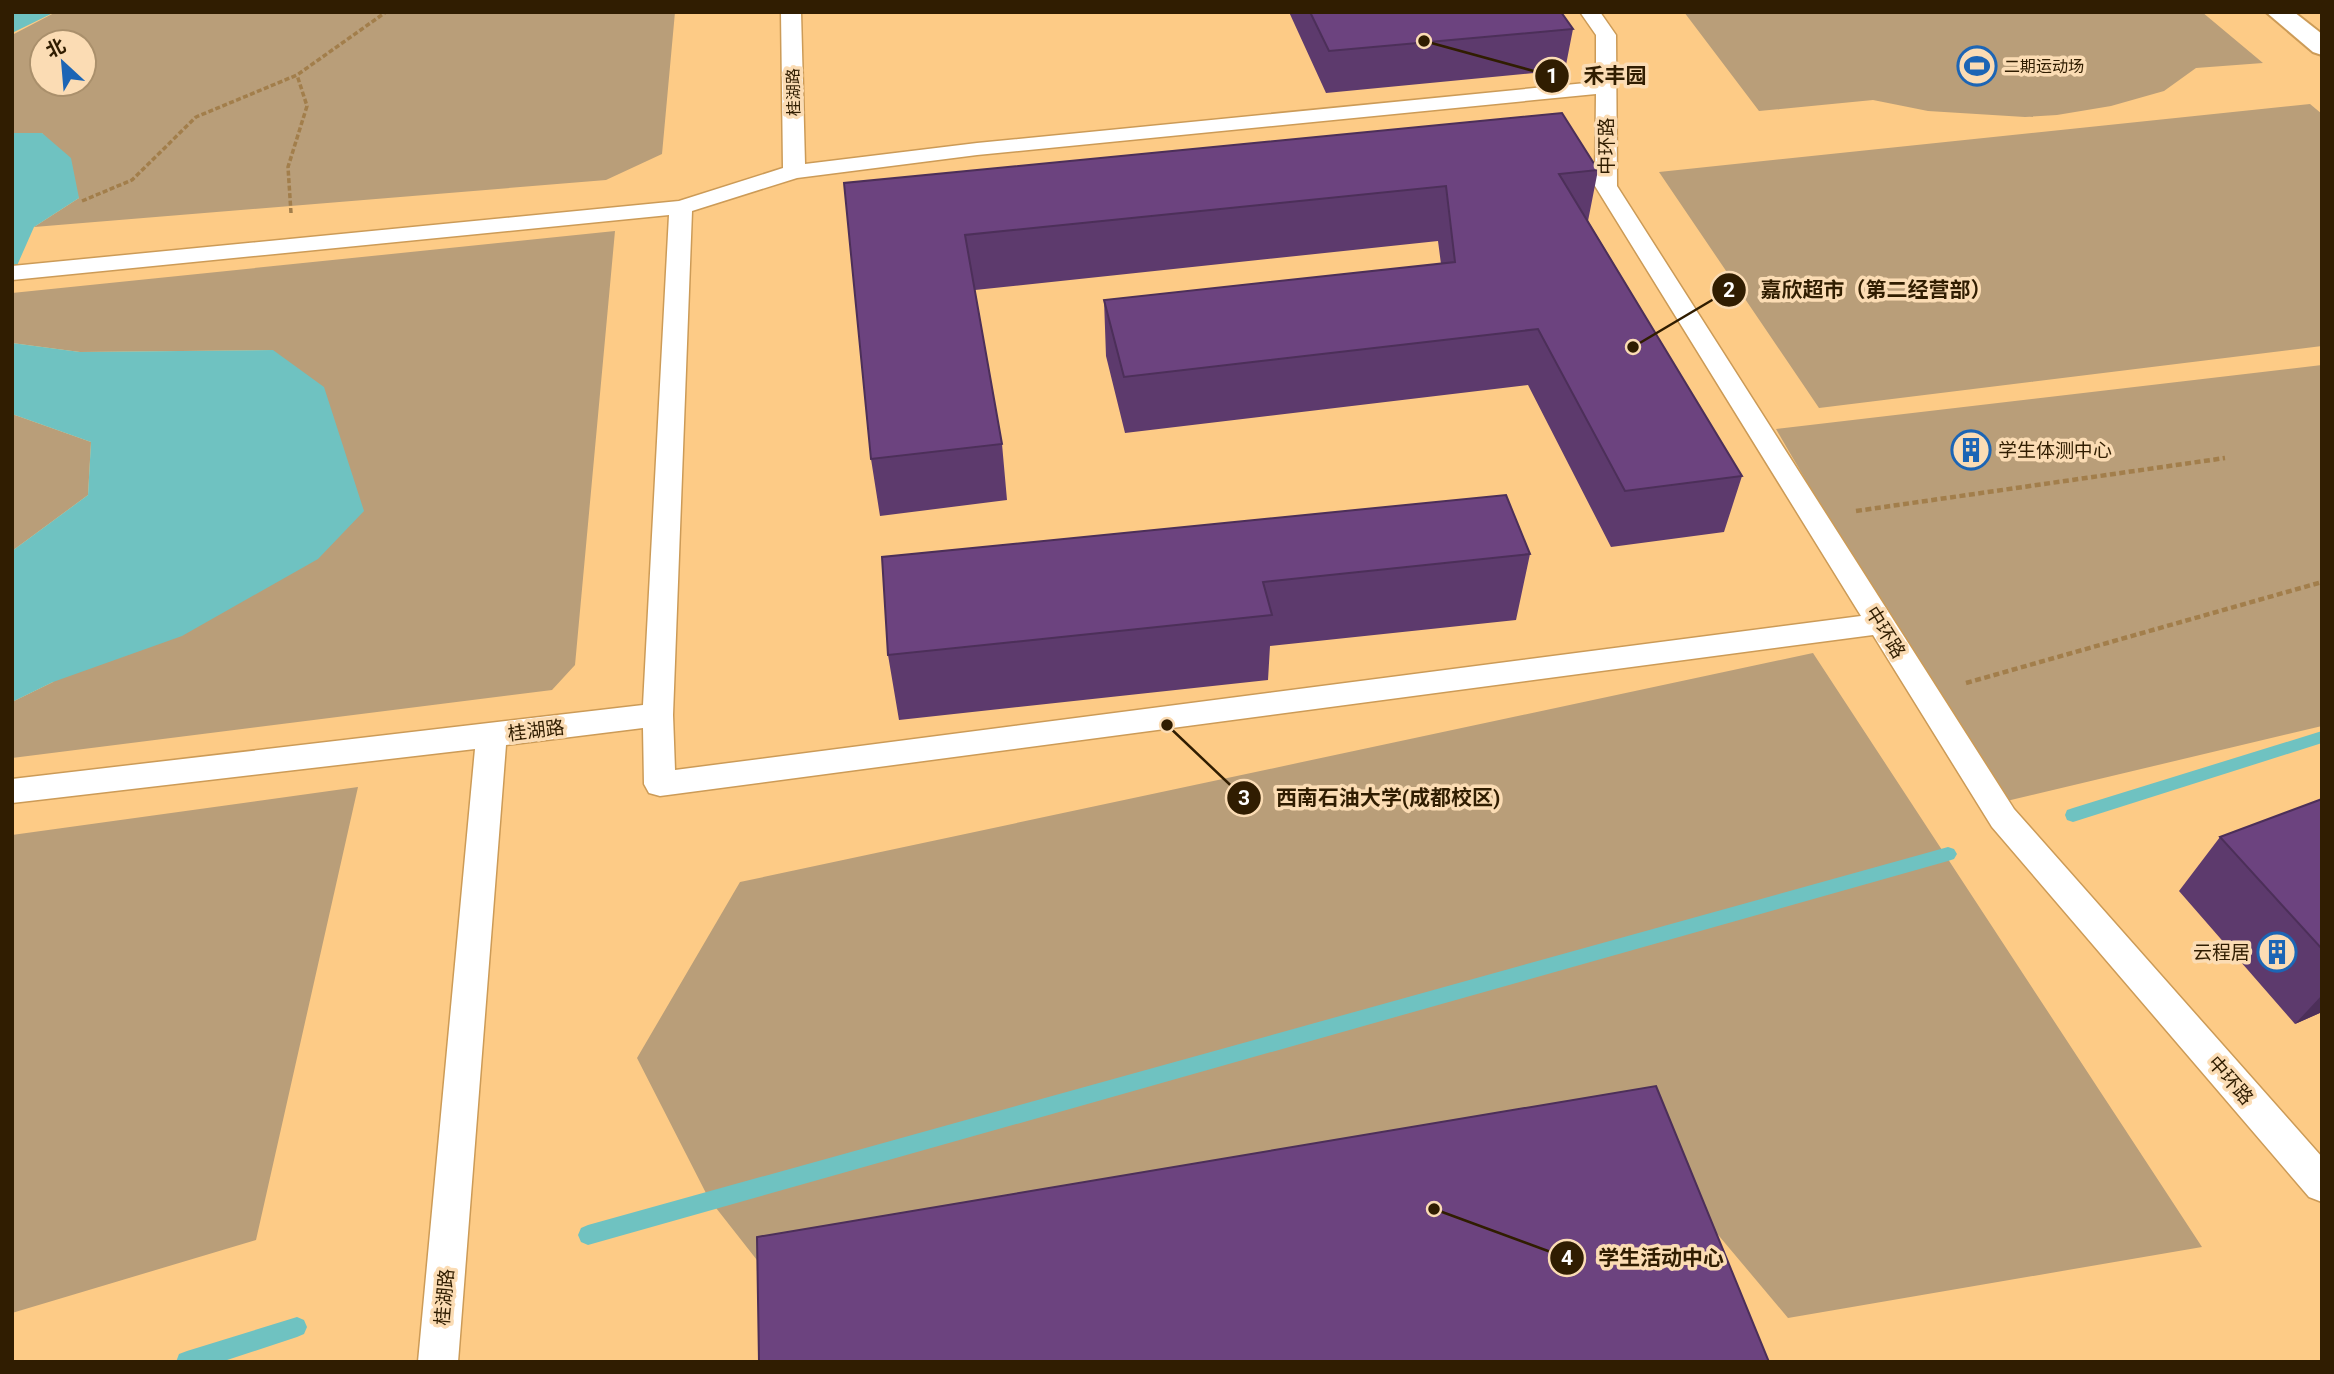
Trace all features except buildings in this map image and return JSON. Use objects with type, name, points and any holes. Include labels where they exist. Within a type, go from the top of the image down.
[{"type":"street","points":[[2278,12],[2322,47]]},
{"type":"lane","name":"桂湖路","points":[[791,12],[794,172]]},
{"type":"lane","name":"中环路","points":[[1590,12],[1606,35],[1606,186],[2003,818],[2322,1185]]},
{"type":"lane","points":[[20,272],[681,207],[794,172],[977,149],[1606,87]]},
{"type":"lane","points":[[681,207],[658,715],[660,784],[1880,624]]},
{"type":"lane","name":"桂湖路","points":[[438,1362],[492,735],[658,715]]},
{"type":"lane","points":[[12,791],[492,735]]},
{"type":"path","points":[[82,201],[132,180],[196,117],[297,75],[386,12]]},
{"type":"path","points":[[284,246],[291,220],[289,167],[307,106],[297,75]]},
{"type":"path","points":[[1814,517],[2225,458]]},
{"type":"path","points":[[1925,694],[2322,582]]},
{"type":"shaded area","points":[[56,12],[675,12],[662,154],[606,180],[34,227],[79,198],[42,133],[12,133],[12,35]]},
{"type":"shaded area","name":"二期运动场","points":[[1684,12],[2202,12],[2263,63],[2196,68],[2164,91],[2111,106],[2057,115],[2025,117],[1928,111],[1873,100],[1759,111]]},
{"type":"shaded area","points":[[2310,104],[2322,114],[2322,346],[1819,408],[1659,172]]},
{"type":"shaded area","points":[[615,231],[575,665],[552,690],[12,758],[12,702],[53,682],[273,350],[80,352],[12,343],[12,293]]},
{"type":"shaded area","points":[[2322,365],[2322,726],[1994,804],[1776,429]]},
{"type":"shaded area","points":[[12,414],[91,442],[88,495],[12,551]]},
{"type":"shaded area","points":[[1813,653],[2202,1247],[1788,1318],[1635,1136],[775,1283],[709,1199],[637,1058],[740,882]]},
{"type":"shaded area","points":[[358,787],[256,1240],[12,1313],[12,835]]},
{"type":"water","points":[[12,12],[55,12],[12,33]]},
{"type":"water","points":[[12,133],[42,133],[71,158],[79,198],[34,227],[12,277]]},
{"type":"water","points":[[12,343],[80,352],[273,350],[324,387],[364,511],[318,559],[182,636],[53,682],[12,702],[12,551],[88,495],[91,442],[12,414]]},
{"type":"waterway","points":[[2073,815],[2322,737]]},
{"type":"waterway","points":[[588,1235],[1948,854]]},
{"type":"waterway","points":[[187,1362],[297,1327]]},
{"type":"place","name":"禾丰园","points":[[1424,41]]},
{"type":"place","name":"二期运动场","points":[[1977,66]]},
{"type":"place","name":"嘉欣超市（第二经营部）","points":[[1633,347]]},
{"type":"place","name":"学生体测中心","points":[[1971,450]]},
{"type":"place","name":"西南石油大学(成都校区)","points":[[1167,725]]},
{"type":"place","name":"云程居","points":[[2277,952]]},
{"type":"place","name":"学生活动中心","points":[[1434,1209]]}]
